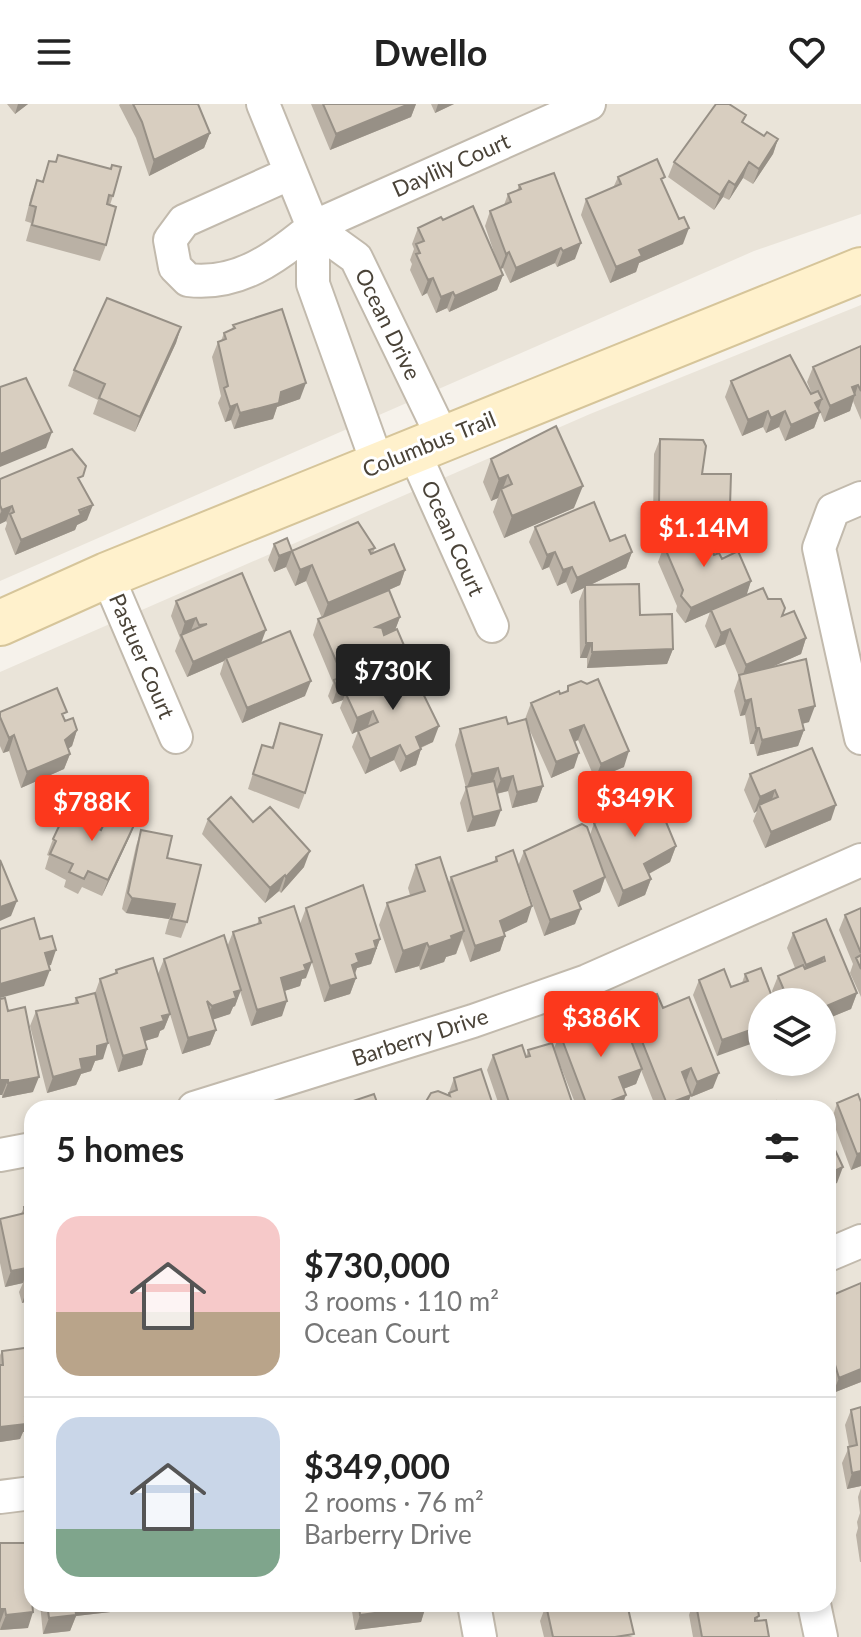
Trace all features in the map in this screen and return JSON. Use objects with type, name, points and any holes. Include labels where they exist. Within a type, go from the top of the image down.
[{"type":"street","points":[[263,104],[313,227],[313,284],[412,451]]},
{"type":"street","name":"Daylily Court","points":[[313,227],[589,104]]},
{"type":"street","points":[[291,173],[184,221],[170,240],[175,267],[188,280],[215,283],[276,258],[313,227]]},
{"type":"street","name":"Ocean Drive","points":[[313,227],[356,258],[412,451]]},
{"type":"street","name":"Columbus Trail","points":[[0,623],[107,575],[861,270]]},
{"type":"street","name":"Ocean Court","points":[[412,451],[492,626]]},
{"type":"street","points":[[861,498],[833,510],[819,548],[861,738]]},
{"type":"street","name":"Pastuer Court","points":[[107,575],[176,737]]},
{"type":"street","name":"Barberry Drive","points":[[219,1100],[587,981],[861,860]]},
{"type":"street","points":[[0,1155],[24,1150]]},
{"type":"street","points":[[836,1252],[861,1241]]},
{"type":"street","points":[[0,1497],[24,1494]]},
{"type":"street","points":[[475,1612],[480,1637]]},
{"type":"street","points":[[816,1612],[821,1637]]},
{"type":"shaded area","points":[[0,104],[861,104],[861,214],[754,251],[0,581]]},
{"type":"shaded area","points":[[861,305],[861,1637],[0,1637],[0,672],[590,414]]},
{"type":"building","points":[[133,104],[198,104],[210,133],[154,160]]},
{"type":"building","points":[[323,104],[409,104],[336,134]]},
{"type":"building","points":[[716,104],[729,104],[746,115],[742,122],[764,136],[767,132],[778,139],[759,169],[749,162],[735,185],[729,181],[720,195],[674,162]]},
{"type":"building","points":[[58,155],[111,169],[112,165],[121,167],[113,196],[109,195],[107,204],[116,207],[106,245],[32,225],[36,207],[30,205],[37,180],[43,182],[49,161],[56,162]]},
{"type":"building","points":[[657,159],[665,177],[661,179],[679,219],[684,217],[689,228],[639,250],[642,256],[616,267],[586,199],[621,184],[618,177]]},
{"type":"building","points":[[554,173],[581,243],[563,251],[561,248],[516,268],[509,252],[506,254],[490,211],[511,202],[508,194],[521,189],[519,185]]},
{"type":"building","points":[[473,206],[503,275],[455,296],[453,292],[441,297],[433,278],[428,280],[416,254],[420,253],[416,244],[424,241],[418,228]]},
{"type":"building","points":[[107,298],[181,327],[140,417],[99,398],[105,384],[74,370]]},
{"type":"building","points":[[282,309],[306,383],[281,392],[279,403],[240,413],[237,404],[230,407],[224,388],[228,386],[218,342],[226,339],[224,333],[235,328],[233,325]]},
{"type":"building","points":[[861,346],[861,391],[858,385],[852,387],[855,395],[830,406],[813,367]]},
{"type":"building","points":[[790,355],[811,394],[818,391],[822,399],[815,403],[820,412],[791,425],[785,411],[771,418],[768,411],[748,420],[731,381]]},
{"type":"building","points":[[26,378],[52,432],[0,454],[0,387]]},
{"type":"building","points":[[556,426],[583,486],[512,516],[501,489],[512,484],[508,475],[499,479],[491,459]]},
{"type":"building","points":[[660,439],[703,440],[706,446],[702,474],[731,474],[730,506],[659,505]]},
{"type":"building","points":[[72,449],[86,466],[83,476],[78,478],[93,505],[79,510],[81,515],[21,540],[10,514],[14,512],[12,506],[2,510],[0,505],[0,479]]},
{"type":"building","points":[[594,502],[610,541],[625,535],[632,552],[577,578],[572,567],[563,570],[555,552],[547,555],[535,527]]},
{"type":"building","points":[[358,522],[375,548],[369,550],[371,554],[394,544],[405,570],[328,603],[312,565],[300,570],[292,551]]},
{"type":"building","points":[[703,529],[714,555],[719,553],[722,559],[738,551],[751,581],[691,608],[681,596],[683,590],[664,546]]},
{"type":"building","points":[[287,538],[292,551],[279,556],[274,544]]},
{"type":"building","points":[[242,573],[266,630],[193,662],[181,635],[207,624],[199,625],[196,618],[185,622],[176,601]]},
{"type":"building","points":[[639,584],[640,615],[672,614],[673,649],[592,652],[592,643],[586,643],[585,585]]},
{"type":"building","points":[[763,588],[768,599],[781,599],[785,608],[782,616],[794,611],[806,638],[746,665],[730,629],[721,633],[711,610]]},
{"type":"building","points":[[389,590],[400,617],[376,627],[382,628],[384,635],[397,629],[406,650],[346,676],[349,684],[337,689],[334,680],[343,677],[318,619]]},
{"type":"building","points":[[290,631],[311,681],[247,708],[226,658]]},
{"type":"building","points":[[806,659],[815,706],[799,710],[804,730],[762,740],[759,728],[756,728],[751,699],[745,701],[739,675]]},
{"type":"building","points":[[408,663],[439,726],[416,737],[421,749],[406,757],[400,745],[370,759],[358,731],[378,722],[373,711],[357,718],[345,692]]},
{"type":"building","points":[[598,679],[629,751],[601,764],[584,725],[570,730],[579,753],[556,762],[531,703],[559,691],[560,694],[568,691],[568,686],[581,681],[587,684]]},
{"type":"building","points":[[57,688],[67,712],[62,714],[65,721],[73,718],[77,730],[65,740],[70,754],[27,772],[14,735],[9,738],[0,712]]},
{"type":"building","points":[[506,717],[508,724],[526,719],[543,786],[517,792],[513,776],[501,779],[498,768],[472,774],[460,729]]},
{"type":"building","points":[[280,723],[322,735],[305,793],[253,774],[262,745],[273,748]]},
{"type":"building","points":[[812,748],[836,805],[771,832],[759,805],[778,797],[775,790],[760,797],[750,774]]},
{"type":"building","points":[[494,781],[501,810],[473,817],[466,787]]},
{"type":"building","points":[[654,793],[676,846],[644,864],[651,879],[623,891],[594,823],[608,817],[605,810],[622,803],[625,809]]},
{"type":"building","points":[[231,797],[253,822],[270,807],[310,851],[286,877],[270,888],[208,819]]},
{"type":"building","points":[[68,807],[91,818],[88,823],[101,830],[111,809],[136,821],[108,880],[88,871],[84,879],[69,872],[73,864],[50,854],[56,841],[53,839]]},
{"type":"building","points":[[582,824],[587,827],[605,877],[574,891],[581,909],[550,920],[524,851]]},
{"type":"building","points":[[141,830],[172,836],[167,858],[201,865],[187,922],[171,919],[175,904],[132,898],[128,893]]},
{"type":"building","points":[[513,850],[532,906],[500,921],[505,936],[475,946],[451,877],[497,861],[496,857]]},
{"type":"building","points":[[440,857],[464,931],[429,947],[427,943],[403,951],[387,903],[425,891],[416,865]]},
{"type":"building","points":[[0,860],[17,901],[0,907]]},
{"type":"building","points":[[363,885],[380,939],[374,941],[376,948],[356,954],[359,962],[352,965],[356,978],[330,986],[306,908]]},
{"type":"building","points":[[294,906],[312,962],[304,965],[306,970],[281,978],[287,1001],[257,1010],[233,932],[261,923],[259,918]]},
{"type":"building","points":[[861,908],[861,953],[845,915]]},
{"type":"building","points":[[34,918],[40,939],[52,936],[56,950],[45,953],[50,970],[0,984],[0,929]]},
{"type":"building","points":[[826,919],[857,993],[836,1002],[836,988],[783,988],[778,976],[803,965],[805,969],[825,961],[824,957],[806,965],[793,933]]},
{"type":"building","points":[[224,935],[241,990],[234,992],[236,998],[212,1006],[207,1001],[216,1030],[188,1038],[164,959]]},
{"type":"building","points":[[153,958],[170,1014],[162,1016],[164,1021],[141,1028],[147,1049],[123,1056],[100,979],[117,973],[116,970]]},
{"type":"building","points":[[761,968],[769,988],[748,988],[748,1031],[722,1040],[699,980],[724,969],[731,987],[748,981],[745,974]]},
{"type":"building","points":[[95,993],[108,1043],[97,1046],[97,1056],[80,1059],[82,1069],[53,1077],[36,1011],[78,1003],[76,998]]},
{"type":"building","points":[[657,994],[663,1008],[689,997],[719,1073],[697,1082],[691,1068],[682,1072],[691,1095],[665,1100],[628,1006]]},
{"type":"building","points":[[5,998],[8,1011],[25,1007],[39,1077],[8,1083],[8,1080],[0,1080],[0,999]]},
{"type":"building","points":[[621,1015],[642,1069],[619,1077],[626,1095],[613,1100],[585,1100],[560,1034]]},
{"type":"building","points":[[552,1043],[571,1100],[508,1100],[493,1055],[522,1045],[526,1057],[530,1056],[528,1050]]},
{"type":"building","points":[[481,1069],[491,1100],[427,1100],[431,1093],[438,1091],[450,1096],[449,1093],[457,1090],[454,1078]]},
{"type":"building","points":[[374,1094],[376,1100],[356,1100]]},
{"type":"building","points":[[858,1094],[861,1102],[861,1153],[857,1154],[837,1103]]},
{"type":"building","points":[[836,1152],[843,1167],[836,1170]]},
{"type":"building","points":[[24,1213],[24,1269],[11,1271],[0,1219]]},
{"type":"building","points":[[861,1283],[861,1369],[839,1378],[836,1368],[836,1294]]},
{"type":"building","points":[[24,1348],[24,1424],[0,1427],[2,1351]]},
{"type":"building","points":[[861,1407],[861,1471],[852,1473],[848,1447],[857,1445],[851,1410]]},
{"type":"building","points":[[0,1543],[24,1543],[24,1612],[33,1612],[6,1615],[5,1609],[0,1609]]},
{"type":"building","points":[[48,1612],[76,1612],[76,1615],[49,1618]]},
{"type":"building","points":[[548,1612],[629,1612],[634,1634],[615,1637],[553,1637]]},
{"type":"building","points":[[697,1612],[758,1612],[755,1621],[766,1620],[769,1637],[702,1637]]}]
